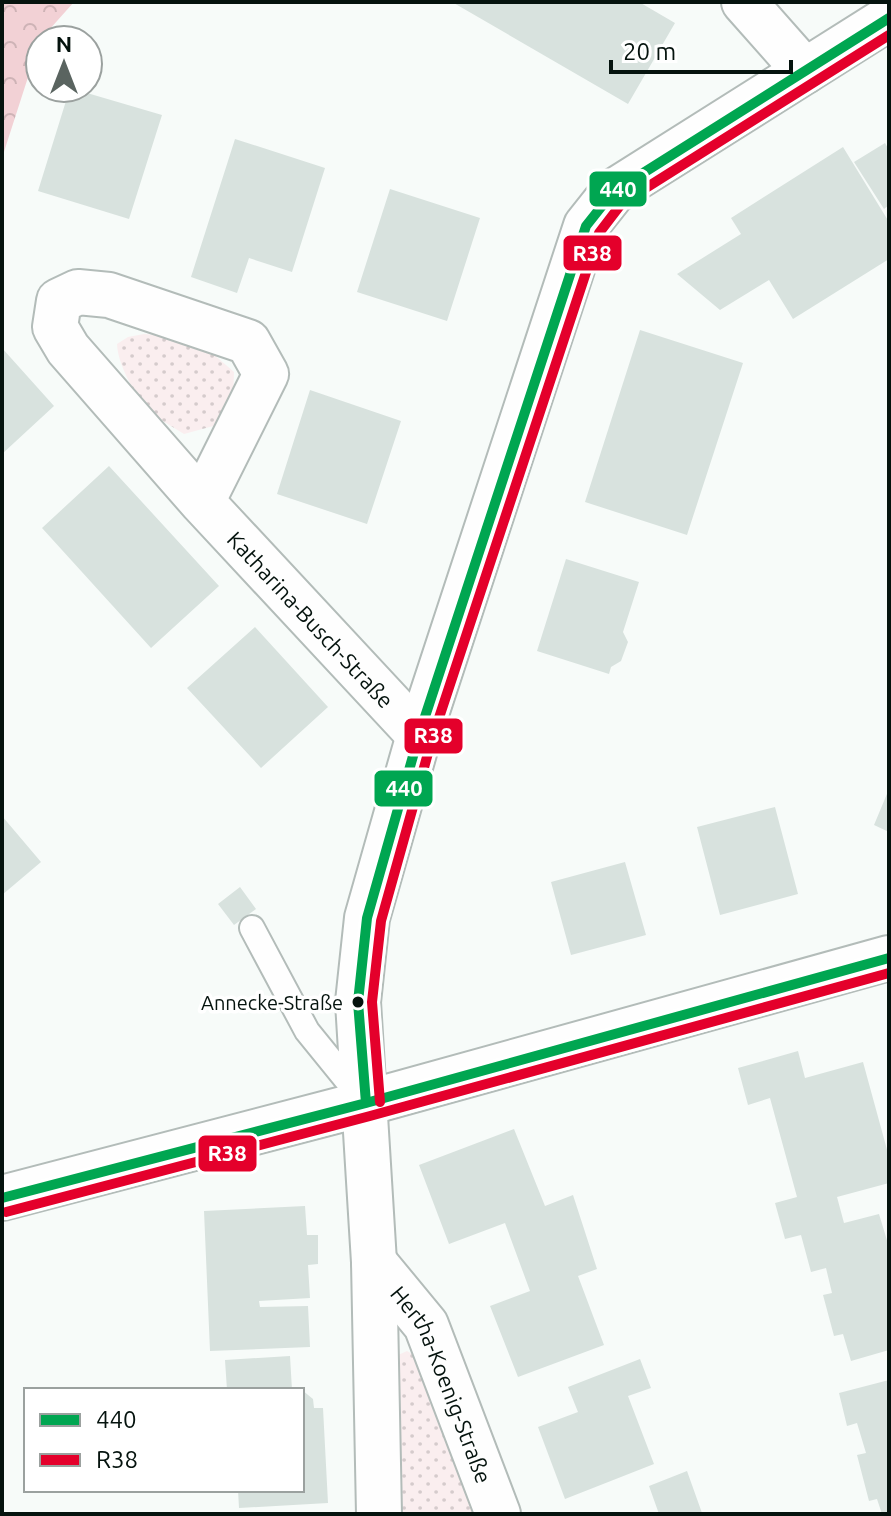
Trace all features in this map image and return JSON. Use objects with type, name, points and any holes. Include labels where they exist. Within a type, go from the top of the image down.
[{"type":"street","points":[[744,2],[805,71]]},
{"type":"street","points":[[366,1103],[358,1002],[367,918],[419,735],[586,226],[613,192],[889,18]]},
{"type":"street","name":"Katharina-Busch-Straße","points":[[202,502],[266,374],[248,342],[109,295],[78,292],[59,301],[55,327],[68,349],[202,502],[419,735]]},
{"type":"street","points":[[2,1198],[885,969]]},
{"type":"street","name":"Hertha-Koenig-Straße","points":[[366,1103],[374,1262],[379,1514]]},
{"type":"street","name":"Hertha-Koenig-Straße","points":[[374,1262],[426,1325],[498,1514]]},
{"type":"lane","points":[[252,928],[307,1031],[366,1103]]},
{"type":"shaded area","points":[[144,334],[194,343],[234,372],[233,401],[217,425],[184,434],[157,417],[143,402],[125,373],[117,344],[128,337]]},
{"type":"shaded area","points":[[407,1351],[417,1357],[475,1514],[396,1514],[396,1356]]},
{"type":"green space","points":[[2,2],[74,2],[54,24],[24,24],[24,90],[2,158]]},
{"type":"building","points":[[452,2],[639,2],[675,23],[628,104]]},
{"type":"building","points":[[104,98],[162,115],[129,219],[38,191],[65,104],[104,104]]},
{"type":"building","points":[[235,139],[325,168],[292,272],[249,258],[237,293],[191,277]]},
{"type":"building","points":[[885,143],[889,150],[889,205],[884,209],[854,162]]},
{"type":"building","points":[[843,147],[889,222],[889,259],[793,319],[769,280],[720,310],[677,274],[741,234],[731,218]]},
{"type":"building","points":[[390,189],[480,218],[447,321],[357,292]]},
{"type":"building","points":[[640,330],[743,363],[687,535],[585,502]]},
{"type":"building","points":[[2,348],[54,406],[2,454]]},
{"type":"building","points":[[310,390],[401,421],[367,524],[277,494]]},
{"type":"building","points":[[109,466],[219,586],[151,648],[42,528]]},
{"type":"building","points":[[566,559],[639,582],[623,632],[628,642],[621,661],[611,667],[609,674],[537,651]]},
{"type":"building","points":[[255,627],[328,707],[261,768],[187,688]]},
{"type":"building","points":[[889,789],[889,832],[874,825]]},
{"type":"building","points":[[775,807],[798,894],[720,915],[697,827]]},
{"type":"building","points":[[2,816],[41,862],[2,895]]},
{"type":"building","points":[[625,862],[646,935],[571,955],[551,882]]},
{"type":"building","points":[[240,887],[256,909],[234,925],[218,904]]},
{"type":"building","points":[[798,1051],[805,1078],[863,1062],[889,1157],[889,1183],[837,1197],[844,1223],[879,1214],[889,1247],[889,1350],[851,1361],[843,1334],[834,1336],[823,1295],[832,1293],[826,1268],[811,1272],[801,1235],[785,1239],[775,1203],[797,1197],[770,1098],[748,1105],[738,1068]]},
{"type":"building","points":[[514,1129],[545,1206],[573,1195],[597,1269],[578,1276],[604,1345],[518,1377],[490,1306],[530,1291],[505,1223],[449,1244],[419,1165]]},
{"type":"building","points":[[305,1206],[307,1235],[318,1235],[318,1264],[308,1265],[310,1298],[259,1301],[260,1307],[308,1306],[310,1347],[210,1351],[204,1211]]},
{"type":"building","points":[[290,1356],[292,1388],[227,1388],[225,1360]]},
{"type":"building","points":[[640,1359],[651,1388],[628,1396],[654,1464],[565,1499],[538,1427],[578,1412],[568,1387]]},
{"type":"building","points":[[889,1380],[889,1514],[882,1514],[877,1499],[869,1501],[857,1455],[866,1453],[857,1423],[847,1426],[839,1393]]},
{"type":"building","points":[[304,1392],[313,1399],[314,1408],[323,1408],[328,1503],[239,1508],[238,1492],[304,1492]]},
{"type":"building","points":[[687,1471],[702,1513],[659,1514],[649,1486]]},
{"type":"transit line","name":"440","points":[[366,1103],[358,1002],[367,918],[419,735],[586,226],[613,192],[889,18]]},
{"type":"transit line","name":"R38","points":[[380,1102],[372,1002],[381,921],[432,739],[599,233],[622,203],[889,35]]},
{"type":"transit line","name":"440","points":[[2,1198],[366,1103],[889,958]]},
{"type":"transit line","name":"R38","points":[[6,1212],[370,1116],[889,973]]},
{"type":"place","name":"Annecke-Straße","points":[[358,1002]]}]
